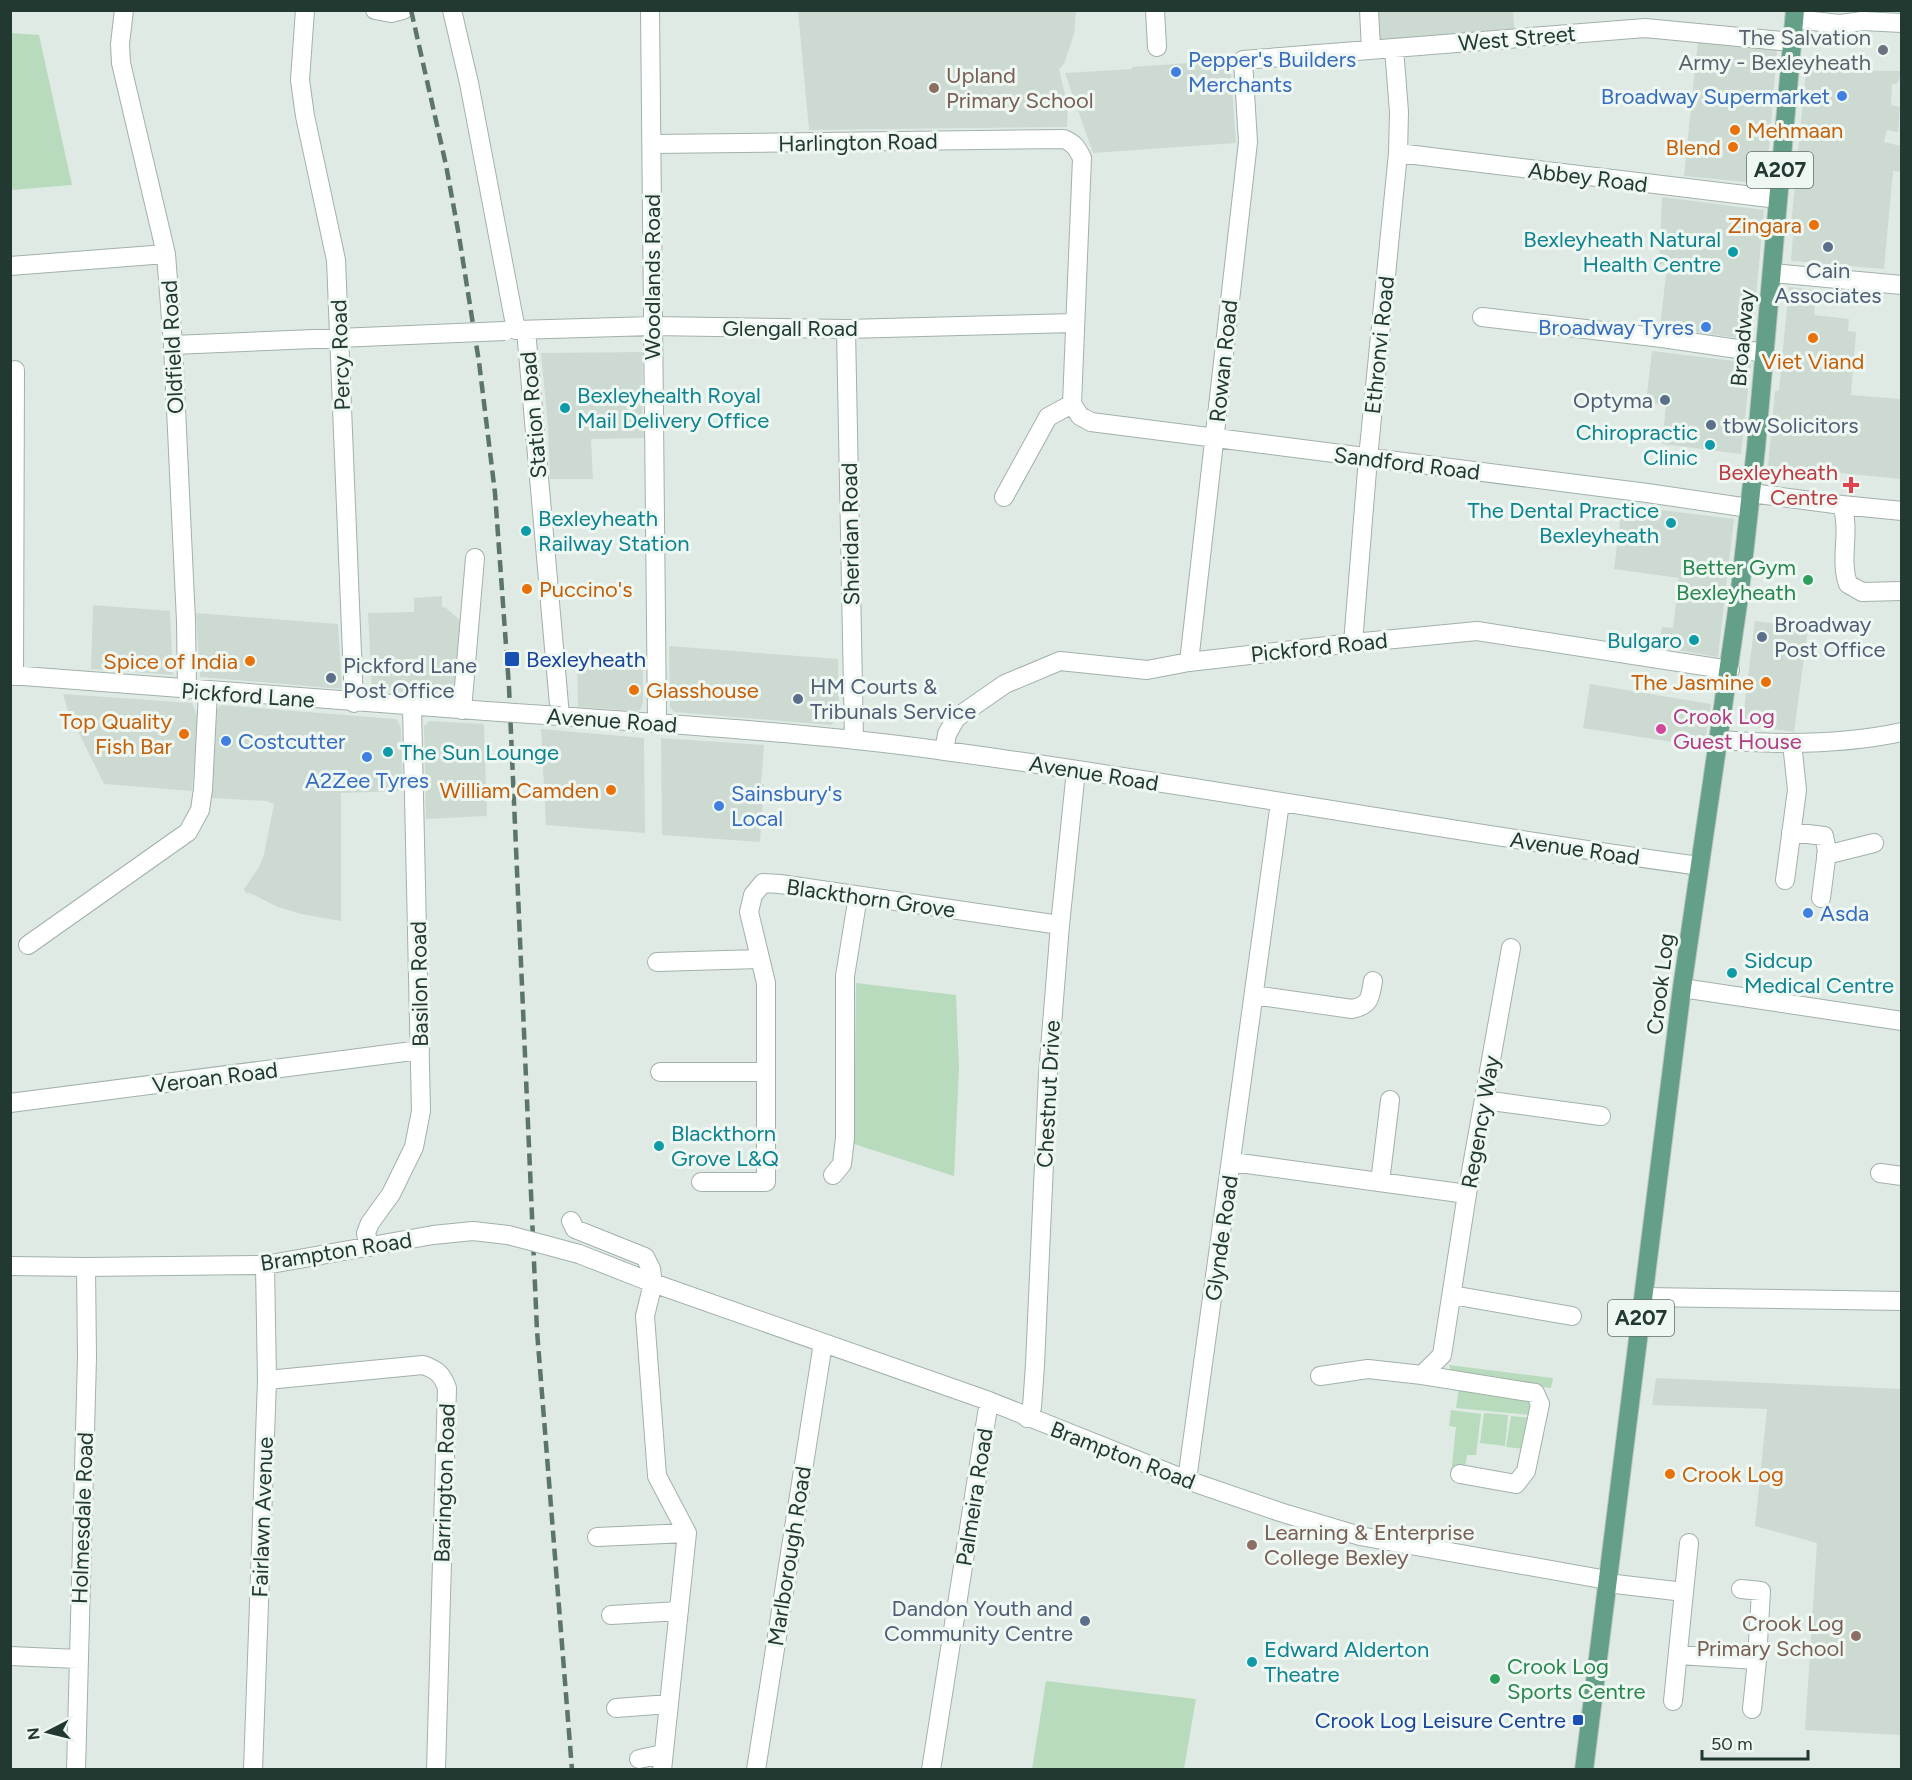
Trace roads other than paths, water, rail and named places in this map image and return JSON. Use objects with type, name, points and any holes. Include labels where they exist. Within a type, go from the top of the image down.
[{"type":"main road","name":"Broadway","points":[[1730,670],[1765,353],[1794,15]]},
{"type":"main road","name":"Crook Log","points":[[1584,1770],[1682,988],[1730,670]]},
{"type":"street","name":"Oldfield Road","points":[[124,10],[120,44],[121,63],[166,254],[173,345],[187,690]]},
{"type":"street","name":"Percy Road","points":[[305,10],[300,81],[305,116],[336,260],[354,703]]},
{"type":"street","name":"Station Road","points":[[452,10],[469,83],[516,330],[560,716]]},
{"type":"street","name":"Woodlands Road","points":[[650,10],[657,723]]},
{"type":"street","points":[[1155,10],[1157,47]]},
{"type":"street","points":[[1369,10],[1371,49]]},
{"type":"street","points":[[1794,15],[1840,24],[1863,21],[1902,23]]},
{"type":"street","name":"West Street","points":[[1243,60],[1645,28],[1792,42]]},
{"type":"street","name":"Ethronvi Road","points":[[1353,643],[1368,458],[1398,153],[1399,111],[1394,48]]},
{"type":"street","name":"Rowan Road","points":[[1189,662],[1248,142],[1243,60]]},
{"type":"street","name":"Harlington Road","points":[[652,144],[1064,140],[1077,146],[1082,158],[1075,323]]},
{"type":"street","name":"Abbey Road","points":[[1398,153],[1778,199]]},
{"type":"street","points":[[10,266],[166,254]]},
{"type":"street","points":[[1772,273],[1902,285]]},
{"type":"street","points":[[1482,317],[1662,338],[1765,353]]},
{"type":"street","points":[[1004,497],[1048,417],[1072,404],[1075,323]]},
{"type":"street","name":"Glengall Road","points":[[173,345],[652,326],[846,329],[1075,323]]},
{"type":"street","name":"Sheridan Road","points":[[846,329],[854,740]]},
{"type":"street","points":[[12,675],[15,370]]},
{"type":"street","name":"Sandford Road","points":[[1072,404],[1080,416],[1091,422],[1368,458],[1647,493],[1902,511]]},
{"type":"street","points":[[1842,505],[1846,519],[1844,572],[1848,584],[1862,592],[1902,591]]},
{"type":"street","points":[[462,710],[475,558]]},
{"type":"street","name":"Pickford Road","points":[[944,751],[947,734],[956,718],[1005,684],[1060,662],[1147,670],[1189,662],[1477,631],[1730,670]]},
{"type":"street","name":"Pickford Lane","points":[[12,675],[208,692],[486,711]]},
{"type":"street","points":[[28,945],[188,832],[200,810],[203,789],[208,692]]},
{"type":"street","name":"Basilon Road","points":[[369,1247],[366,1233],[370,1222],[391,1194],[414,1147],[421,1111],[412,707]]},
{"type":"street","name":"Avenue Road","points":[[486,711],[854,740],[944,751],[1280,802],[1433,828],[1700,866]]},
{"type":"street","points":[[1720,740],[1792,743],[1846,741],[1902,732]]},
{"type":"street","points":[[1785,880],[1797,781],[1792,743]]},
{"type":"street","name":"Chestnut Drive","points":[[1027,1418],[1032,1407],[1035,1365],[1048,1074],[1076,770]]},
{"type":"street","name":"Glynde Road","points":[[1186,1480],[1232,1162],[1280,802]]},
{"type":"street","points":[[1791,832],[1824,836],[1826,855],[1821,897]]},
{"type":"street","points":[[1826,855],[1874,843]]},
{"type":"street","name":"Blackthorn Grove","points":[[701,1182],[766,1182],[766,983],[749,912],[753,895],[763,884],[1060,925]]},
{"type":"street","points":[[833,1175],[842,1164],[845,1138],[845,976],[858,896]]},
{"type":"street","name":"Regency Way","points":[[1422,1375],[1442,1355],[1467,1194],[1510,948]]},
{"type":"street","points":[[657,962],[759,959]]},
{"type":"street","points":[[1254,995],[1352,1009],[1363,1006],[1370,999],[1372,981]]},
{"type":"street","points":[[1682,988],[1902,1021]]},
{"type":"street","name":"Veroan Road","points":[[10,1103],[420,1050]]},
{"type":"street","points":[[660,1072],[766,1071]]},
{"type":"street","points":[[1380,1182],[1390,1100]]},
{"type":"street","points":[[1484,1100],[1601,1116]]},
{"type":"street","points":[[1232,1162],[1467,1194]]},
{"type":"street","points":[[1880,1173],[1902,1176]]},
{"type":"street","points":[[571,1221],[575,1229],[645,1257],[651,1269],[652,1283],[645,1316],[657,1476],[687,1533],[662,1762],[639,1759]]},
{"type":"street","name":"Brampton Road","points":[[10,1266],[265,1265],[433,1235],[473,1231],[508,1235],[579,1254],[652,1283],[989,1401],[1186,1480],[1280,1512],[1360,1536],[1607,1582],[1684,1592]]},
{"type":"street","name":"Fairlawn Avenue","points":[[253,1770],[267,1380],[265,1265]]},
{"type":"street","name":"Holmesdale Road","points":[[76,1770],[87,1357],[86,1267]]},
{"type":"street","points":[[1452,1295],[1572,1316]]},
{"type":"street","points":[[1644,1297],[1902,1300]]},
{"type":"street","name":"Marlborough Road","points":[[756,1770],[823,1343]]},
{"type":"street","name":"Barrington Road","points":[[267,1380],[423,1365],[435,1369],[442,1375],[447,1388],[436,1770]]},
{"type":"street","points":[[1320,1376],[1368,1369],[1422,1375],[1535,1394],[1540,1404],[1526,1471],[1516,1484],[1460,1474]]},
{"type":"street","name":"Palmeira Road","points":[[931,1770],[989,1401]]},
{"type":"street","points":[[597,1537],[687,1533]]},
{"type":"street","points":[[1673,1701],[1689,1544]]},
{"type":"street","points":[[1742,1589],[1761,1590],[1752,1709]]},
{"type":"street","points":[[611,1615],[680,1611]]},
{"type":"street","points":[[1679,1655],[1757,1660]]},
{"type":"street","points":[[10,1656],[78,1659]]},
{"type":"street","points":[[616,1708],[669,1704]]},
{"type":"railway","points":[[411,10],[446,165],[459,236],[479,362],[495,493],[509,687],[537,1331],[572,1770]]},
{"type":"place","name":"The Salvation Army - Bexleyheath","points":[[1883,50]]},
{"type":"place","name":"Pepper's Builders Merchants","points":[[1176,72]]},
{"type":"place","name":"Upland Primary School","points":[[934,88]]},
{"type":"place","name":"Broadway Supermarket","points":[[1842,96]]},
{"type":"place","name":"Mehmaan","points":[[1735,130]]},
{"type":"place","name":"Blend","points":[[1733,147]]},
{"type":"place","name":"Zingara","points":[[1814,225]]},
{"type":"place","name":"Cain Associates","points":[[1828,247]]},
{"type":"place","name":"Bexleyheath Natural Health Centre","points":[[1733,252]]},
{"type":"place","name":"Broadway Tyres","points":[[1706,327]]},
{"type":"place","name":"Viet Viand","points":[[1813,338]]},
{"type":"place","name":"Optyma","points":[[1665,400]]},
{"type":"place","name":"Bexleyhealth Royal Mail Delivery Office","points":[[565,408]]},
{"type":"place","name":"tbw Solicitors","points":[[1711,425]]},
{"type":"place","name":"Chiropractic Clinic","points":[[1710,445]]},
{"type":"place","name":"Bexleyheath Centre","points":[[1851,485]]},
{"type":"place","name":"The Dental Practice Bexleyheath","points":[[1671,523]]},
{"type":"place","name":"Bexleyheath Railway Station","points":[[526,531]]},
{"type":"place","name":"Better Gym Bexleyheath","points":[[1808,580]]},
{"type":"place","name":"Puccino's","points":[[527,589]]},
{"type":"place","name":"Broadway Post Office","points":[[1762,637]]},
{"type":"place","name":"Bulgaro","points":[[1694,640]]},
{"type":"place","name":"Bexleyheath","points":[[512,659]]},
{"type":"place","name":"Spice of India","points":[[250,661]]},
{"type":"place","name":"Pickford Lane Post Office","points":[[331,678]]},
{"type":"place","name":"The Jasmine","points":[[1766,682]]},
{"type":"place","name":"Glasshouse","points":[[634,690]]},
{"type":"place","name":"HM Courts & Tribunals Service","points":[[798,699]]},
{"type":"place","name":"Crook Log Guest House","points":[[1661,729]]},
{"type":"place","name":"Top Quality Fish Bar","points":[[184,734]]},
{"type":"place","name":"Costcutter","points":[[226,741]]},
{"type":"place","name":"The Sun Lounge","points":[[388,752]]},
{"type":"place","name":"A2Zee Tyres","points":[[367,757]]},
{"type":"place","name":"William Camden","points":[[611,790]]},
{"type":"place","name":"Sainsbury's Local","points":[[719,806]]},
{"type":"place","name":"Asda","points":[[1808,913]]},
{"type":"place","name":"Sidcup Medical Centre","points":[[1732,973]]},
{"type":"place","name":"Blackthorn Grove L&Q","points":[[659,1146]]},
{"type":"place","name":"Crook Log","points":[[1670,1474]]},
{"type":"place","name":"Learning & Enterprise College Bexley","points":[[1252,1545]]},
{"type":"place","name":"Dandon Youth and Community Centre","points":[[1085,1621]]},
{"type":"place","name":"Crook Log Primary School","points":[[1856,1636]]},
{"type":"place","name":"Edward Alderton Theatre","points":[[1252,1662]]},
{"type":"place","name":"Crook Log Sports Centre","points":[[1495,1679]]},
{"type":"place","name":"Crook Log Leisure Centre","points":[[1578,1720]]}]
